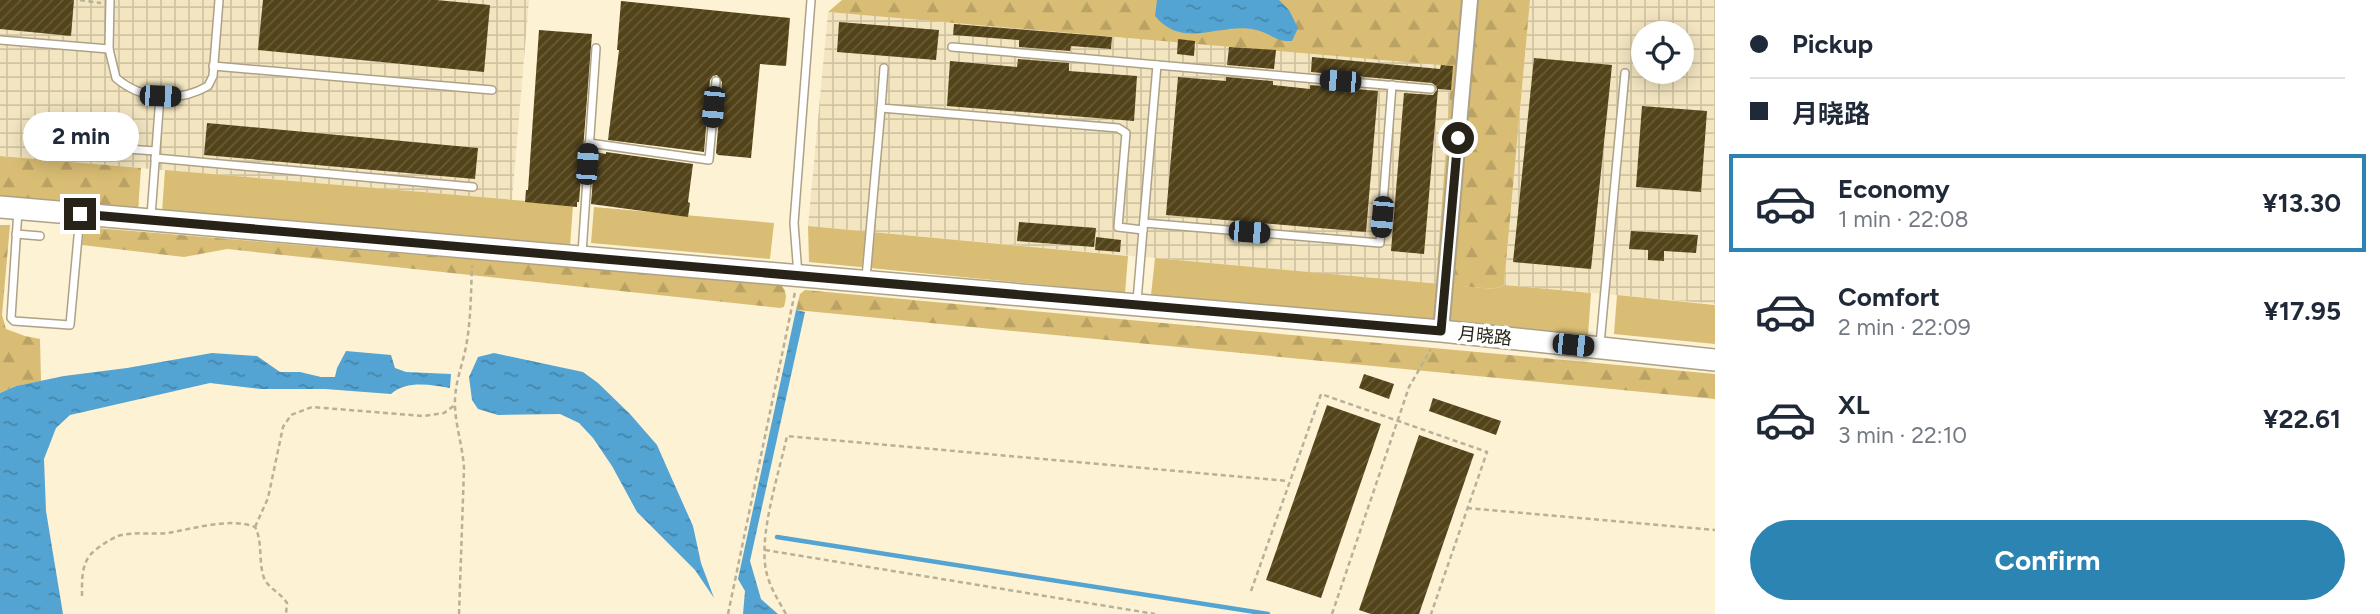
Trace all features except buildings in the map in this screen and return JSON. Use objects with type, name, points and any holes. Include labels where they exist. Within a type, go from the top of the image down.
[{"type":"street","points":[[1441,331],[1470,0]]},
{"type":"street","name":"月晓路","points":[[9,208],[1441,331],[1715,360]]},
{"type":"lane","points":[[110,2],[109,49],[116,78],[138,92],[180,97],[208,86],[212,76],[219,0]]},
{"type":"lane","points":[[798,275],[794,223],[811,0]]},
{"type":"lane","points":[[0,40],[109,49]]},
{"type":"lane","points":[[952,47],[1432,89]]},
{"type":"lane","points":[[582,257],[596,48]]},
{"type":"lane","points":[[1137,305],[1157,65]]},
{"type":"lane","points":[[213,66],[492,90]]},
{"type":"lane","points":[[866,281],[884,68]]},
{"type":"lane","points":[[1599,348],[1625,73]]},
{"type":"lane","points":[[589,143],[709,160],[716,81]]},
{"type":"lane","points":[[881,108],[1118,128],[1126,133],[1118,228],[1144,226],[1380,243],[1392,85]]},
{"type":"lane","points":[[150,220],[160,96]]},
{"type":"lane","points":[[72,145],[473,187]]},
{"type":"lane","points":[[9,208],[16,234],[11,318],[14,321],[70,325],[80,214]]},
{"type":"lane","points":[[16,234],[40,236]]},
{"type":"path","points":[[80,0],[110,2]]},
{"type":"path","points":[[459,614],[464,469],[455,405],[458,372],[469,327],[473,248]]},
{"type":"path","points":[[728,614],[798,275]]},
{"type":"path","points":[[1332,614],[1409,387],[1441,331]]},
{"type":"path","points":[[1251,591],[1321,394],[1486,452],[1431,614]]},
{"type":"path","points":[[255,527],[268,498],[283,427],[291,415],[312,407],[423,416],[444,413],[455,405]]},
{"type":"path","points":[[786,614],[768,579],[765,550],[787,436],[1288,481]]},
{"type":"path","points":[[1468,508],[1715,530]]},
{"type":"path","points":[[82,596],[83,570],[89,556],[120,536],[246,523],[255,527],[259,534],[265,579],[272,589],[281,593],[287,603],[286,614]]},
{"type":"path","points":[[765,550],[1155,614]]},
{"type":"shaded area","points":[[0,0],[529,0],[512,200],[0,156]]},
{"type":"shaded area","points":[[1530,0],[1715,0],[1715,304],[1504,285]]},
{"type":"shaded area","points":[[828,12],[1453,65],[1436,284],[808,226]]},
{"type":"green space","points":[[842,0],[1530,0],[1504,285],[1495,289],[1436,284],[1452,66],[828,12]]},
{"type":"green space","points":[[0,156],[141,168],[138,211],[0,199]]},
{"type":"green space","points":[[165,170],[573,205],[570,246],[162,212]]},
{"type":"green space","points":[[594,207],[774,223],[770,259],[591,243]]},
{"type":"green space","points":[[0,225],[10,225],[2,315],[6,329],[40,339],[41,381],[16,386],[0,393]]},
{"type":"green space","points":[[808,226],[1128,256],[1125,293],[809,262]]},
{"type":"green space","points":[[84,227],[781,285],[786,298],[784,307],[780,308],[227,249],[184,257],[82,245]]},
{"type":"green space","points":[[1155,258],[1495,289],[1504,285],[1591,293],[1588,335],[1151,295]]},
{"type":"green space","points":[[805,290],[1715,374],[1715,399],[796,310],[800,294]]},
{"type":"green space","points":[[1617,295],[1715,305],[1715,344],[1614,334]]},
{"type":"water","points":[[1157,0],[1279,0],[1289,10],[1298,28],[1292,41],[1243,28],[1203,33],[1178,32],[1155,16]]},
{"type":"water","points":[[796,310],[805,312],[750,561],[761,599],[778,614],[743,614],[745,591],[738,579]]},
{"type":"water","points":[[346,351],[391,355],[395,368],[406,372],[451,374],[450,388],[412,385],[391,394],[325,389],[261,389],[210,383],[70,415],[56,428],[44,459],[46,511],[63,614],[0,614],[0,393],[16,386],[64,376],[212,353],[257,356],[280,372],[335,377]]},
{"type":"water","points":[[494,353],[583,372],[630,414],[657,445],[693,526],[701,563],[714,598],[695,570],[637,512],[612,466],[579,423],[560,414],[498,415],[478,409],[472,400],[469,377],[478,357]]},
{"type":"waterway","points":[[777,537],[1268,614]]},
{"type":"route","points":[[80,214],[1441,331],[1458,138]]}]
